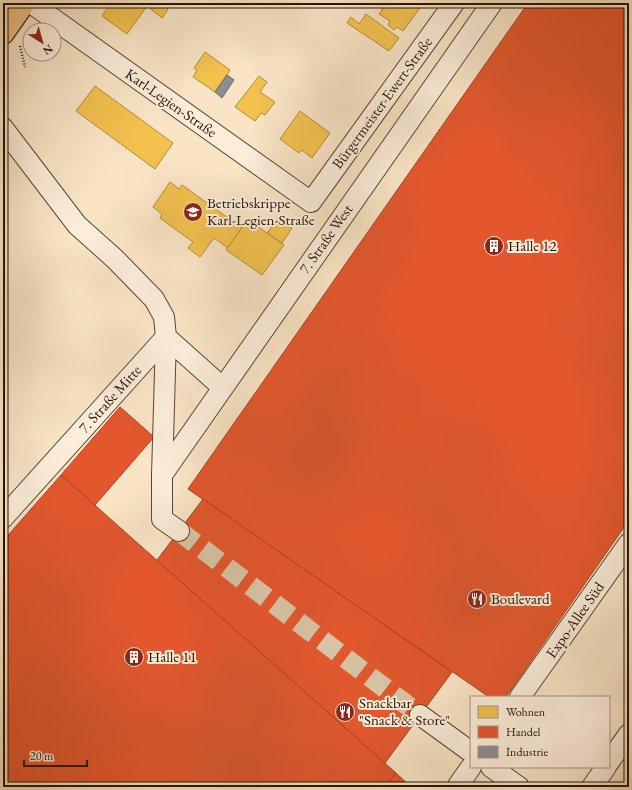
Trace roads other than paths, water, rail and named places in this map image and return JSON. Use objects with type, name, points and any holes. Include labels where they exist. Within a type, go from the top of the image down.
[{"type":"main road","points":[[3,33],[24,3]]},
{"type":"street","name":"Karl-Legien-Straße","points":[[31,3],[311,202]]},
{"type":"street","name":"Bürgermeister-Ewert-Straße","points":[[311,202],[454,3]]},
{"type":"street","name":"7. Straße West","points":[[162,475],[222,387],[492,3]]},
{"type":"street","points":[[3,128],[77,225],[154,299],[164,317],[166,337],[162,519],[179,531]]},
{"type":"street","points":[[166,337],[222,387]]},
{"type":"street","name":"7. Straße Mitte","points":[[3,518],[166,337]]},
{"type":"street","name":"Expo-Allee Süd","points":[[521,696],[629,543]]},
{"type":"street","points":[[420,715],[470,751]]},
{"type":"street","points":[[610,761],[629,734]]},
{"type":"street","points":[[457,787],[470,768]]},
{"type":"street","points":[[492,768],[519,787]]},
{"type":"street","points":[[592,787],[605,768]]},
{"type":"tunnel","points":[[179,531],[420,715]]},
{"type":"place","name":"Betriebskrippe Karl-Legien-Straße","points":[[193,212]]},
{"type":"place","name":"Halle 12","points":[[494,246]]},
{"type":"place","name":"Boulevard","points":[[477,599]]},
{"type":"place","name":"Halle 11","points":[[134,657]]},
{"type":"place","name":"Snackbar \"Snack & Store\"","points":[[345,712]]}]
